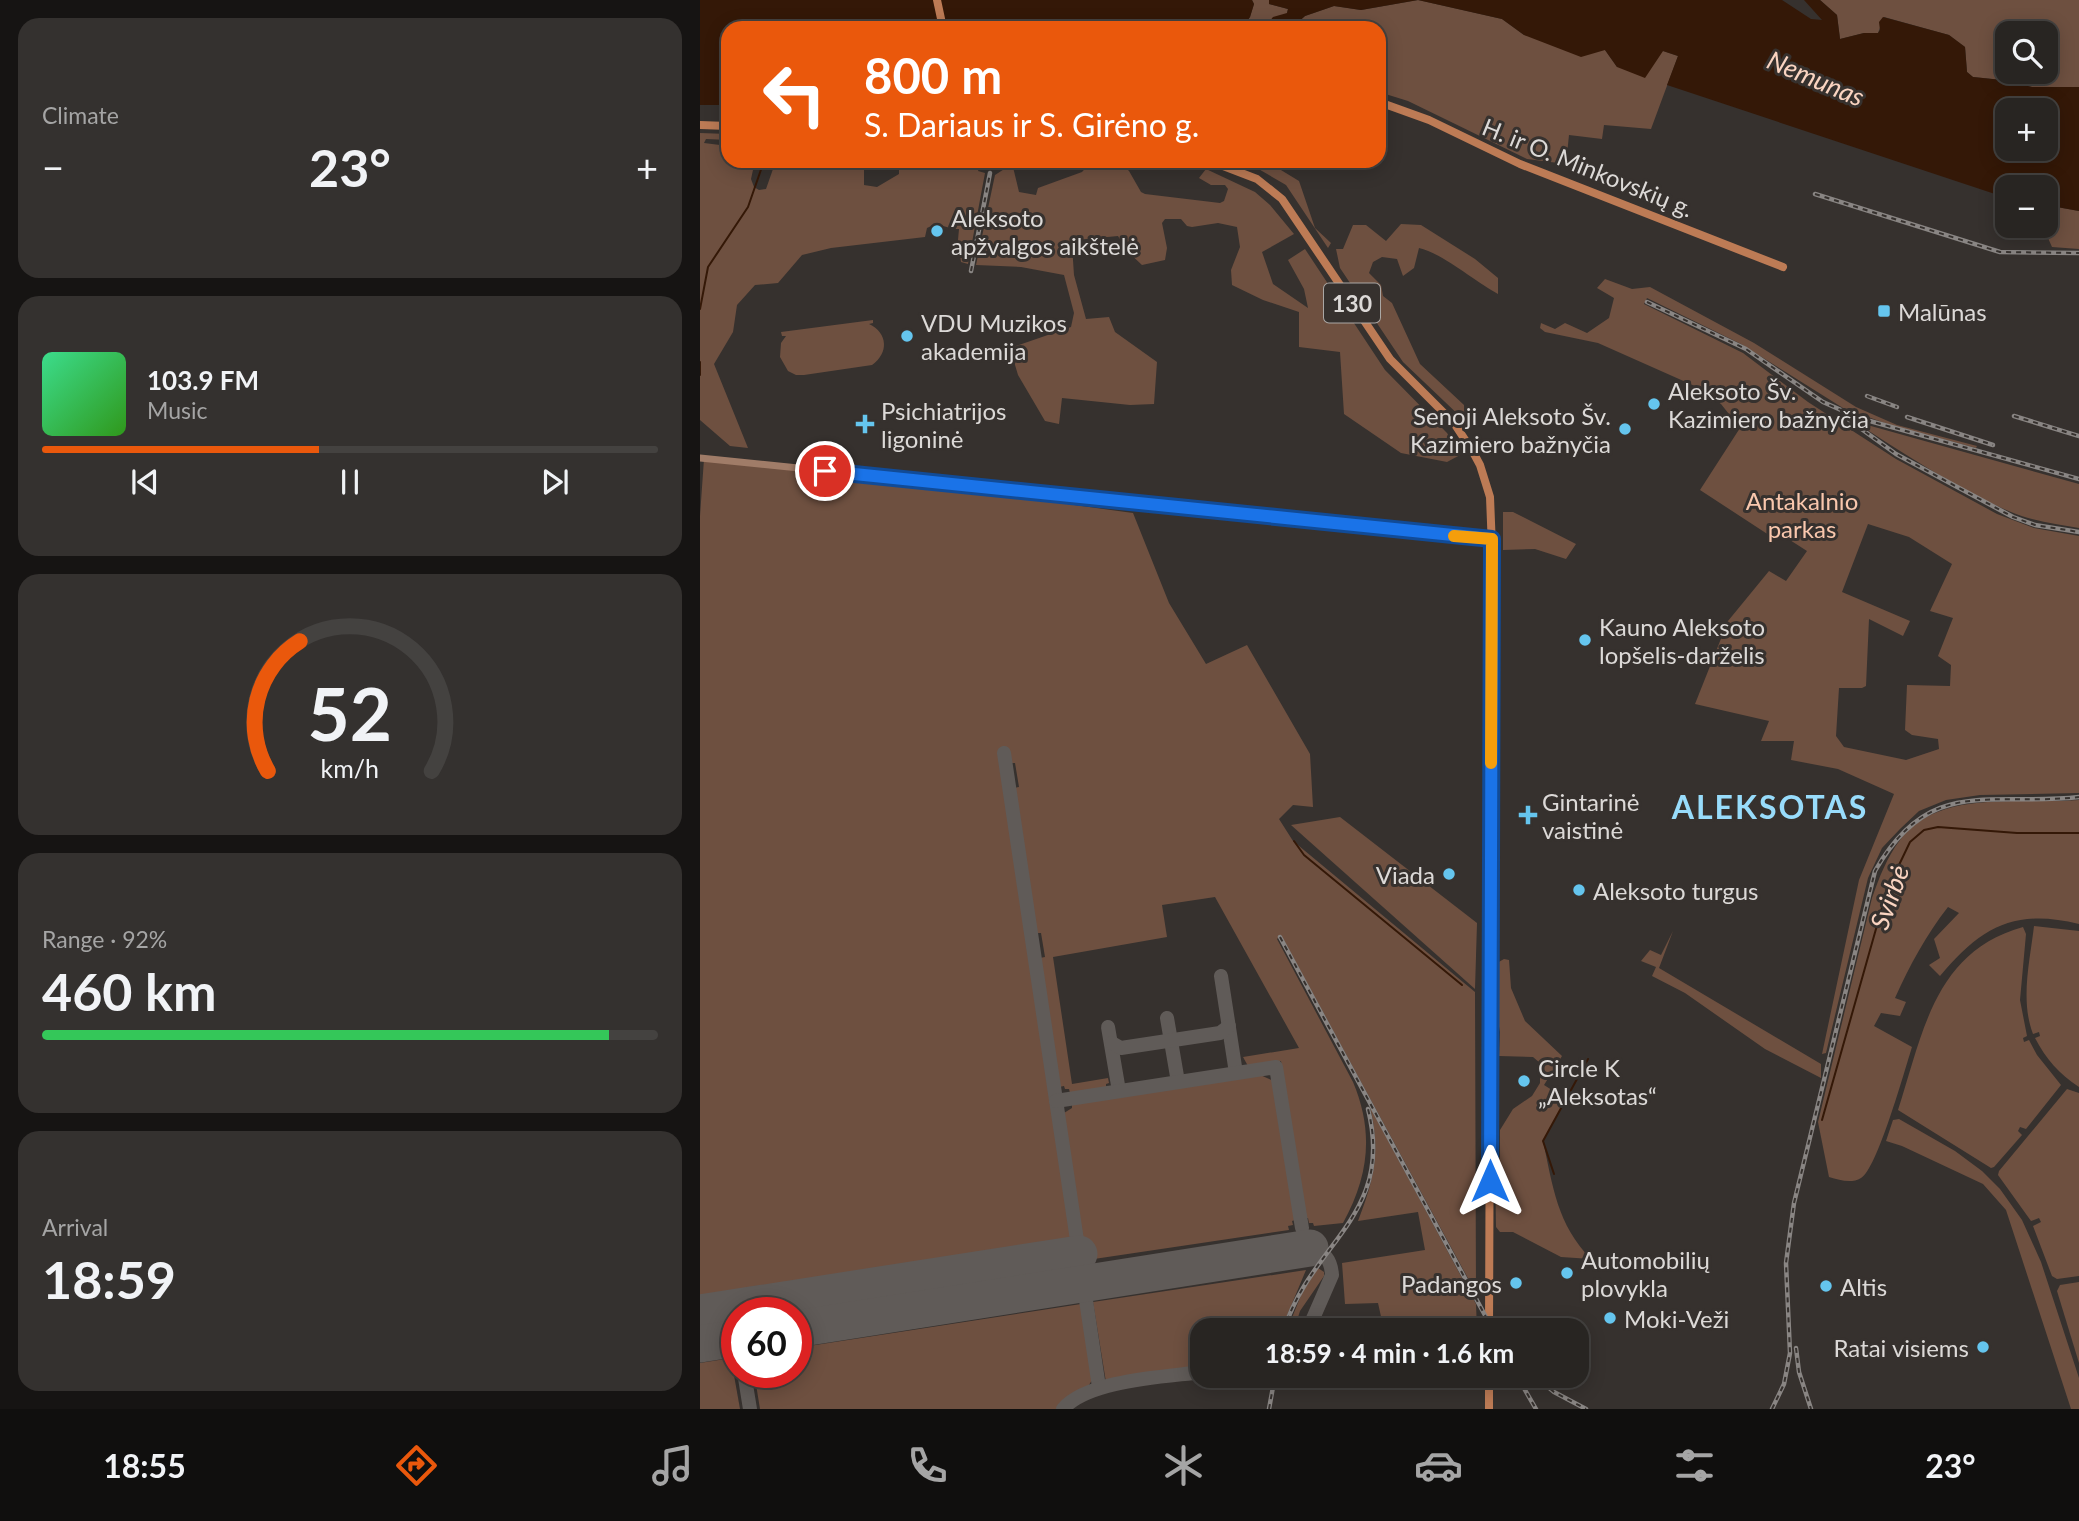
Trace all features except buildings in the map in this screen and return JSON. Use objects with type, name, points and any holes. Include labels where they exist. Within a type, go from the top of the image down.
[{"type":"main road","points":[[937,0],[942,21]]},
{"type":"main road","name":"H. ir O. Minkovskių g.","points":[[1386,105],[1429,120],[1520,164],[1783,267]]},
{"type":"main road","points":[[700,125],[721,126]]},
{"type":"main road","name":"130","points":[[1228,168],[1257,179],[1282,199],[1390,359],[1458,428],[1486,481],[1491,505],[1492,539],[1489,1318]]},
{"type":"main road","points":[[1489,1388],[1489,1409]]},
{"type":"street","points":[[700,458],[1492,539]]},
{"type":"green space","points":[[1252,0],[1269,0],[1269,4],[1288,9],[1287,13],[1294,21],[1247,21],[1254,4]]},
{"type":"green space","points":[[1418,0],[1502,19],[1524,35],[1605,50],[1617,67],[1663,51],[1678,56],[1651,129],[1604,125],[1602,139],[1569,135],[1566,164],[1527,159],[1408,101],[1386,94],[1386,21],[1299,21],[1305,16],[1334,6],[1361,10]]},
{"type":"green space","points":[[1820,0],[2079,0],[2079,87],[2032,87],[2019,84],[2058,84],[2058,21],[1995,21],[1995,79],[1973,77],[1967,72],[1965,47],[1949,35],[1884,17],[1878,33],[1864,33],[1840,39],[1837,15]]},
{"type":"green space","points":[[700,133],[721,134],[721,140],[706,139],[704,143],[721,145],[721,168],[753,168],[751,179],[754,187],[759,190],[766,189],[773,169],[864,168],[864,185],[877,187],[899,174],[899,168],[979,168],[978,171],[985,173],[968,264],[961,262],[959,229],[935,225],[927,228],[925,237],[831,248],[802,255],[778,283],[755,285],[737,305],[733,332],[714,364],[748,448],[730,446],[700,420]]},
{"type":"green space","points":[[1006,168],[1013,168],[1019,192],[1036,195],[1038,188],[1082,172],[1086,168],[1126,168],[1145,194],[1220,203],[1224,201],[1228,189],[1225,185],[1211,185],[1199,178],[1206,169],[1255,192],[1270,205],[1294,234],[1262,252],[1273,284],[1308,308],[1304,289],[1288,260],[1305,249],[1385,370],[1447,433],[1462,454],[1447,462],[1401,453],[1344,414],[1340,352],[1299,347],[1299,312],[1263,300],[1232,285],[1231,270],[1240,247],[1237,227],[1218,223],[1192,227],[1187,226],[1181,219],[1165,219],[1162,223],[1167,248],[1165,260],[1142,265],[1126,250],[1118,236],[1076,240],[1072,245],[1074,275],[1086,319],[1109,317],[1115,332],[1157,362],[1154,404],[1130,405],[1062,398],[1059,424],[1045,421],[1018,375],[1010,348],[1071,327],[1074,313],[1064,275],[1021,267],[976,265],[995,175]]},
{"type":"green space","points":[[1257,168],[1278,168],[1299,181],[1315,228],[1331,243],[1328,248],[1286,185]]},
{"type":"green space","points":[[2058,207],[2079,211],[2079,249],[2052,247],[2048,238],[2058,238]]},
{"type":"green space","points":[[1401,224],[1421,225],[1475,259],[1498,278],[1498,294],[1447,261],[1419,248],[1414,268],[1403,276],[1397,259],[1382,257],[1373,262],[1369,273],[1381,285],[1383,296],[1392,303],[1420,364],[1464,405],[1465,421],[1403,362],[1340,268],[1336,249],[1343,249],[1353,225],[1366,225],[1386,241]]},
{"type":"green space","name":"Antakalnio parkas","points":[[1605,279],[1632,289],[1650,287],[1754,343],[1856,407],[1897,425],[1977,446],[1976,448],[1893,426],[1843,408],[1741,344],[1647,298],[1644,304],[1743,353],[1808,402],[1896,459],[1997,514],[2034,528],[2079,536],[2079,793],[1980,795],[1946,800],[1919,811],[1900,829],[1882,848],[1868,878],[1826,1053],[1822,1054],[1859,880],[1894,794],[1838,769],[1791,760],[1794,741],[1761,741],[1769,721],[1695,704],[1728,621],[1769,571],[1786,581],[1807,551],[1779,533],[1775,539],[1700,490],[1740,428],[1721,404],[1697,387],[1598,343],[1545,332],[1540,328],[1541,323],[1555,329],[1565,323],[1587,333],[1609,318],[1614,298],[1597,288]],"holes":[[[1868,524],[1909,537],[1952,564],[1930,611],[1953,618],[1938,656],[1951,665],[1950,686],[1907,685],[1905,730],[1912,735],[1938,739],[1939,749],[1906,760],[1844,747],[1836,736],[1839,688],[1866,686],[1869,619],[1903,636],[1910,621],[1842,592]]]},
{"type":"green space","points":[[873,320],[873,323],[869,324],[883,338],[884,349],[872,365],[796,375],[788,371],[780,357],[781,343],[786,336],[782,336],[781,332]]},
{"type":"green space","points":[[1853,421],[2079,484],[2079,528],[2028,518],[1991,503],[1931,470]]},
{"type":"green space","points":[[704,459],[920,484],[1133,513],[1169,603],[1206,664],[1247,645],[1310,754],[1313,807],[1293,805],[1279,819],[1293,841],[1475,992],[1476,1293],[1281,935],[1277,939],[1353,1082],[1360,1100],[1366,1136],[1363,1171],[1343,1223],[1314,1226],[1309,1223],[1308,1218],[1304,1218],[1281,1061],[1248,1066],[1243,1057],[1299,1048],[1215,897],[1162,905],[1167,937],[1053,957],[1072,1084],[1108,1078],[1109,1083],[1106,1088],[1070,1093],[1064,1086],[1059,1087],[1040,958],[1045,957],[1041,933],[1036,933],[1014,788],[1019,787],[1015,763],[1010,763],[1008,751],[1000,753],[1072,1244],[700,1302],[700,516]]},
{"type":"green space","points":[[1503,512],[1513,512],[1576,544],[1566,559],[1535,549],[1503,550]]},
{"type":"green space","points":[[2079,800],[2079,924],[2036,918],[2001,926],[1970,945],[1940,976],[1929,965],[1940,958],[1934,939],[1959,913],[1948,907],[1919,951],[1895,998],[1906,1002],[1900,1016],[1881,1013],[1874,1026],[1912,1047],[1875,1157],[1867,1171],[1857,1180],[1845,1181],[1829,1177],[1818,1122],[1872,898],[1895,847],[1916,824],[1936,813],[1959,806],[1983,802]]},
{"type":"green space","points":[[1340,817],[1477,923],[1475,989],[1291,825]]},
{"type":"green space","points":[[2034,926],[2079,931],[2079,1087],[2048,1059],[2035,1038],[2040,1036],[2039,1032],[2033,1034],[2029,1021],[2027,980]]},
{"type":"green space","points":[[2023,927],[2026,934],[2020,1000],[2027,1036],[2023,1038],[2024,1042],[2029,1040],[2037,1055],[2061,1085],[2026,1129],[2020,1127],[2018,1131],[2022,1135],[1991,1168],[1898,1110],[1925,1025],[1936,999],[1951,976],[1969,955],[1993,939]]},
{"type":"green space","points":[[1673,931],[1659,968],[1821,1064],[1821,1078],[1765,1049],[1685,993],[1652,976],[1656,967],[1641,961],[1650,950],[1661,955]]},
{"type":"green space","points":[[1504,959],[1509,960],[1511,988],[1525,1021],[1562,1056],[1544,1085],[1566,1099],[1543,1141],[1558,1204],[1571,1232],[1591,1259],[1561,1257],[1513,1232],[1500,1232],[1496,1227],[1495,1167],[1500,1157],[1500,1130],[1513,1109],[1532,1096],[1540,1083],[1540,1063],[1533,1057],[1499,1056],[1497,963]]},
{"type":"green space","points":[[1258,1074],[1274,1081],[1295,1220],[1292,1221],[1293,1225],[1288,1226],[1289,1230],[1094,1259],[1094,1256],[1089,1257],[1088,1252],[1085,1253],[1064,1113],[1072,1108],[1072,1103]]},
{"type":"green space","points":[[2067,1089],[2079,1093],[2079,1276],[2057,1279],[2052,1276],[2033,1226],[2041,1222],[2039,1218],[2031,1221],[1998,1175]]},
{"type":"green space","points":[[1370,1107],[1476,1304],[1477,1318],[1381,1318],[1378,1303],[1345,1304],[1342,1263],[1425,1250],[1418,1212],[1358,1221],[1374,1165]]},
{"type":"green space","points":[[1899,1119],[1955,1151],[1982,1171],[2000,1189],[2022,1220],[2041,1262],[2079,1378],[2079,1409],[2071,1409],[2006,1210],[1983,1184],[1886,1141],[1893,1120]]},
{"type":"green space","points":[[1318,1268],[1324,1272],[1298,1318],[1292,1318],[1302,1293]]},
{"type":"green space","points":[[1306,1270],[1286,1318],[1190,1318],[1190,1369],[1106,1382],[1093,1302]]},
{"type":"green space","points":[[2079,1282],[2079,1363],[2057,1291],[2060,1285]]},
{"type":"green space","points":[[1081,1304],[1092,1380],[1057,1409],[760,1409],[757,1388],[812,1388],[812,1346]]},
{"type":"green space","points":[[721,1360],[721,1388],[736,1388],[740,1409],[700,1409],[700,1363]]},
{"type":"water","points":[[700,0],[1252,0],[1254,4],[1247,21],[721,21],[721,105],[700,105]]},
{"type":"water","points":[[1269,0],[1418,0],[1361,10],[1334,6],[1305,16],[1299,21],[1270,21],[1273,17],[1287,13],[1288,9],[1269,4]]},
{"type":"water","name":"Nemunas","points":[[1418,0],[1782,0],[1811,19],[1822,20],[1804,0],[1820,0],[1837,15],[1840,39],[1864,33],[1878,33],[1879,22],[1883,17],[1949,35],[1965,47],[1967,72],[1973,77],[1995,79],[1995,84],[2079,87],[2079,211],[2058,207],[2058,175],[1995,175],[1995,194],[1667,85],[1678,56],[1663,51],[1645,78],[1617,67],[1605,50],[1581,57],[1524,35],[1502,19]]},
{"type":"waterway","points":[[700,309],[708,267],[748,207],[762,168]]},
{"type":"waterway","points":[[700,362],[700,375]]},
{"type":"waterway","name":"Svirbė","points":[[1822,1120],[1887,890],[1910,842],[1924,830],[1938,827],[2017,833],[2079,833]]},
{"type":"waterway","points":[[1294,841],[1304,855],[1462,985]]},
{"type":"waterway","points":[[1554,1174],[1543,1141],[1588,1059]]},
{"type":"taxiway","points":[[1004,753],[1099,1387]]},
{"type":"taxiway","points":[[1221,976],[1236,1073]]},
{"type":"taxiway","points":[[1167,1018],[1178,1082]]},
{"type":"taxiway","points":[[1112,1043],[1121,1048],[1220,1033],[1229,1026]]},
{"type":"taxiway","points":[[1108,1027],[1119,1091]]},
{"type":"taxiway","points":[[1056,1101],[1276,1067],[1302,1228]]},
{"type":"taxiway","points":[[1310,1248],[1326,1257],[1332,1275],[1313,1318]]},
{"type":"taxiway","points":[[1063,1409],[1075,1399],[1108,1386],[1190,1373]]},
{"type":"taxiway","points":[[747,1388],[750,1409]]},
{"type":"runway","points":[[812,1326],[1310,1248]]},
{"type":"runway","points":[[700,1313],[1079,1254]]},
{"type":"runway","points":[[700,1344],[721,1341]]},
{"type":"railway","points":[[971,271],[990,173]]},
{"type":"railway","points":[[1815,194],[2000,252],[2079,253]]},
{"type":"railway","points":[[1647,302],[1746,349],[1823,402],[1859,418],[2079,479]]},
{"type":"railway","points":[[1867,396],[1897,407]]},
{"type":"railway","points":[[2014,416],[2079,436]]},
{"type":"railway","points":[[1907,417],[1993,445]]},
{"type":"railway","points":[[1849,420],[1896,454],[2013,517],[2035,525],[2079,532]]},
{"type":"railway","points":[[1772,1409],[1784,1384],[1790,1353],[1786,1263],[1794,1203],[1875,871],[1896,841],[1917,820],[1940,808],[1989,799],[2079,797]]},
{"type":"railway","points":[[1280,937],[1486,1318]]},
{"type":"railway","points":[[1289,1318],[1312,1273],[1360,1203],[1370,1176],[1373,1146],[1368,1109]]},
{"type":"railway","points":[[1796,1348],[1799,1372],[1811,1409]]},
{"type":"railway","points":[[1269,1409],[1273,1388]]},
{"type":"railway","points":[[1524,1388],[1536,1409]]},
{"type":"railway","points":[[1549,1388],[1586,1409]]},
{"type":"slow traffic","points":[[1454,536],[1492,539],[1491,763]]},
{"type":"place","name":"Aleksoto apžvalgos aikštelė","points":[[937,231]]},
{"type":"place","name":"Malūnas","points":[[1884,311]]},
{"type":"place","name":"VDU Muzikos akademija","points":[[907,336]]},
{"type":"place","name":"Aleksoto Šv. Kazimiero bažnyčia","points":[[1654,404]]},
{"type":"place","name":"Psichiatrijos ligoninė","points":[[865,424]]},
{"type":"place","name":"Senoji Aleksoto Šv. Kazimiero bažnyčia","points":[[1625,429]]},
{"type":"place","name":"Kauno Aleksoto lopšelis-darželis","points":[[1585,640]]},
{"type":"place","name":"Gintarinė vaistinė","points":[[1528,815]]},
{"type":"place","name":"Viada","points":[[1449,874]]},
{"type":"place","name":"Aleksoto turgus","points":[[1579,890]]},
{"type":"place","name":"Circle K „Aleksotas“","points":[[1524,1081]]},
{"type":"place","name":"Automobilių plovykla","points":[[1567,1273]]},
{"type":"place","name":"Padangos","points":[[1516,1283]]},
{"type":"place","name":"Altis","points":[[1826,1286]]},
{"type":"place","name":"Moki-Veži","points":[[1610,1318]]},
{"type":"place","name":"Ratai visiems","points":[[1983,1347]]},
{"type":"district","name":"ALEKSOTAS","points":[[1770,806]]},
{"type":"route","points":[[825,471],[1492,539],[1490,1181]]}]
